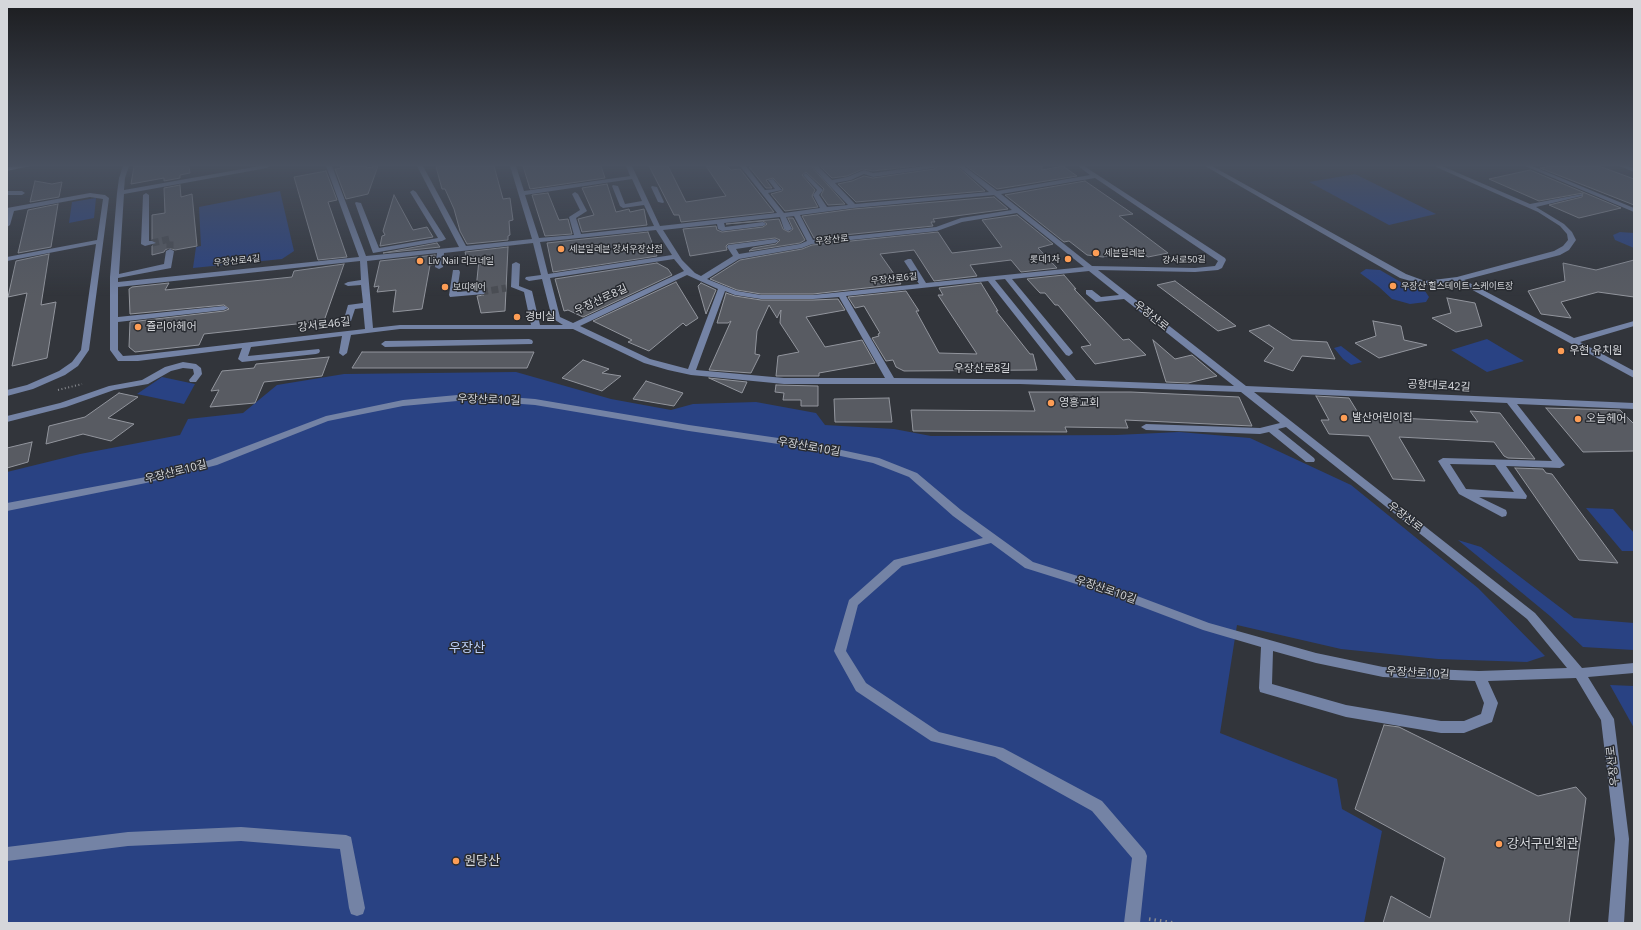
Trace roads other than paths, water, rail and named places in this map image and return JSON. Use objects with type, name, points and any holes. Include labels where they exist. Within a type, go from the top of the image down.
[{"type":"street","points":[[7,394],[30,387],[62,373],[75,364],[85,350],[105,209]]},
{"type":"street","name":"강서로46길","points":[[119,209],[114,281],[114,350],[121,359],[400,327],[572,327]]},
{"type":"street","points":[[146,209],[145,244],[152,243]]},
{"type":"street","points":[[345,209],[363,258],[369,330]]},
{"type":"street","points":[[360,209],[376,251],[406,250],[442,239],[424,209]]},
{"type":"street","points":[[444,209],[463,248]]},
{"type":"street","points":[[527,209],[556,318],[572,327]]},
{"type":"street","points":[[578,236],[572,217],[584,211],[583,209]]},
{"type":"street","name":"우장산로6길","points":[[649,209],[658,228],[676,257],[689,271],[700,279],[735,293],[761,297],[801,298],[1092,268]]},
{"type":"street","points":[[778,209],[782,215],[788,229]]},
{"type":"street","name":"우장산로4길","points":[[114,281],[363,258],[406,250],[441,250],[463,248],[829,209]]},
{"type":"street","name":"강서로50길","points":[[1092,268],[1195,270],[1218,268],[1222,260],[1146,209]]},
{"type":"street","points":[[1285,209],[1403,276],[1425,283],[1457,279],[1557,253],[1566,248],[1572,240],[1570,233],[1555,220],[1536,209]]},
{"type":"street","points":[[7,225],[9,210]]},
{"type":"street","name":"우장산로","points":[[811,242],[937,229],[961,220],[1018,211],[1532,616],[1579,673],[1607,719],[1622,839],[1616,923]]},
{"type":"street","points":[[700,279],[737,257],[802,246],[811,242],[796,213]]},
{"type":"street","points":[[720,222],[722,229],[763,224]]},
{"type":"street","points":[[7,259],[101,241]]},
{"type":"street","points":[[737,257],[731,246],[775,241]]},
{"type":"street","points":[[439,267],[441,250]]},
{"type":"street","points":[[114,281],[168,266],[170,251]]},
{"type":"street","points":[[529,279],[676,257]]},
{"type":"street","points":[[908,260],[924,286]]},
{"type":"street","points":[[515,287],[516,264]]},
{"type":"street","name":"우장산로8길","points":[[572,327],[689,271]]},
{"type":"street","points":[[456,272],[453,295],[481,292]]},
{"type":"street","points":[[1007,277],[1069,353]]},
{"type":"street","points":[[990,279],[1073,383]]},
{"type":"street","points":[[1457,279],[1634,375]]},
{"type":"street","points":[[348,284],[365,282]]},
{"type":"street","points":[[506,288],[515,287],[528,291],[536,327]]},
{"type":"street","points":[[691,372],[722,288]]},
{"type":"street","points":[[1089,292],[1099,300],[1126,296]]},
{"type":"street","points":[[841,294],[891,381]]},
{"type":"street","points":[[348,319],[351,307],[367,305]]},
{"type":"street","points":[[114,320],[224,308]]},
{"type":"street","points":[[1573,341],[1634,323]]},
{"type":"street","points":[[451,344],[460,327]]},
{"type":"street","name":"우장산로8길","points":[[572,327],[647,361],[691,372],[784,381],[1020,381],[1244,389]]},
{"type":"street","points":[[343,353],[347,333]]},
{"type":"street","points":[[385,344],[529,342]]},
{"type":"street","points":[[248,345],[242,360],[316,350]]},
{"type":"street","points":[[7,419],[63,405],[112,388],[145,382],[168,369],[183,365],[197,368],[198,374],[193,380]]},
{"type":"street","name":"공항대로42길","points":[[1244,389],[1634,406]]},
{"type":"street","name":"우장산로10길","points":[[7,507],[146,480],[213,463],[326,420],[403,403],[468,397],[535,402],[689,428],[799,444],[875,460],[913,476],[956,513],[1029,565],[1112,591],[1207,627],[1316,658],[1383,672],[1479,676],[1579,673],[1634,668]]},
{"type":"street","points":[[1502,513],[1463,492],[1443,461],[1560,465],[1510,401]]},
{"type":"street","points":[[1146,426],[1260,431],[1287,424]]},
{"type":"street","points":[[1271,428],[1310,460]]},
{"type":"street","points":[[1463,492],[1522,496],[1498,462]]},
{"type":"street","points":[[993,539],[898,563],[853,603],[840,651],[861,687],[936,737],[998,752],[1097,806],[1140,856],[1132,920]]},
{"type":"street","points":[[1267,644],[1265,688],[1346,711],[1441,728],[1464,727],[1487,718],[1491,703],[1479,676]]},
{"type":"street","points":[[7,854],[128,840],[241,834],[346,842],[357,908]]},
{"type":"tunnel","points":[[152,243],[170,239],[170,251]]},
{"type":"tunnel","points":[[481,292],[506,288]]},
{"type":"place","name":"세븐일레븐 강서우장산점","points":[[561,249]]},
{"type":"place","name":"세븐일레븐","points":[[1096,253]]},
{"type":"place","name":"롯데1차","points":[[1068,259]]},
{"type":"place","name":"Liv Nail 리브네일","points":[[420,261]]},
{"type":"place","name":"우장산 힐스테이트 스케이트장","points":[[1393,286]]},
{"type":"place","name":"보띠헤어","points":[[445,287]]},
{"type":"place","name":"경비실","points":[[517,317]]},
{"type":"place","name":"쥴리아헤어","points":[[138,327]]},
{"type":"place","name":"우현 유치원","points":[[1561,351]]},
{"type":"place","name":"영흥교회","points":[[1051,403]]},
{"type":"place","name":"발산어린이집","points":[[1344,418]]},
{"type":"place","name":"오늘헤어","points":[[1578,419]]},
{"type":"place","name":"강서구민회관","points":[[1499,844]]},
{"type":"place","name":"원당산","points":[[456,861]]},
{"type":"park label","name":"우장산","points":[[467,648]]}]
